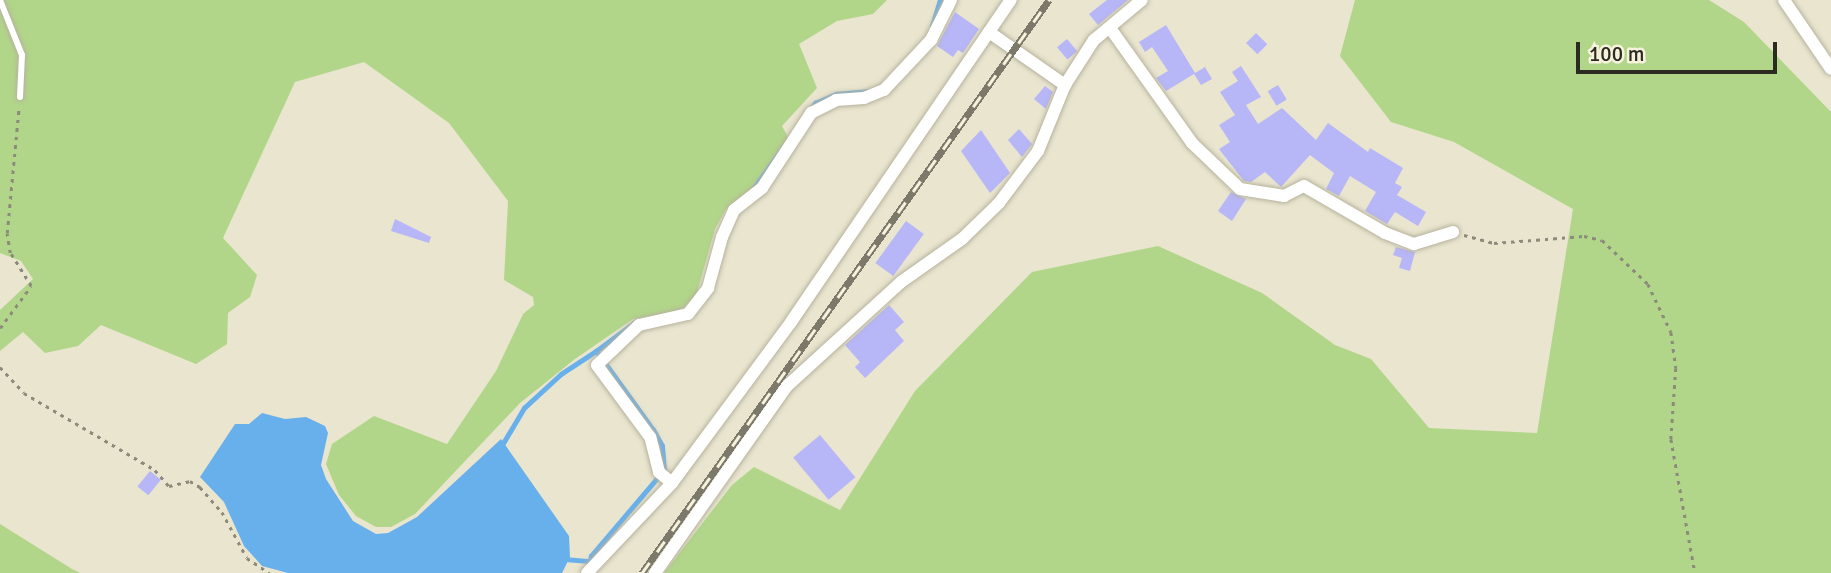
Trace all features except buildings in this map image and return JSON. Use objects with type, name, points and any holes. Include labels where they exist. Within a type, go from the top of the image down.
[{"type":"street","points":[[664,477],[650,436],[597,365],[639,325],[688,314],[708,288],[722,237],[734,211],[762,188],[811,113],[836,100],[864,98],[884,90],[931,40],[951,0]]},
{"type":"street","points":[[588,571],[790,322],[1011,0]]},
{"type":"street","points":[[655,573],[786,387],[901,282],[962,239],[999,204],[1038,151],[1065,85],[1094,40],[1142,0]]},
{"type":"street","points":[[1784,0],[1831,69]]},
{"type":"street","points":[[1110,29],[1192,143],[1240,189],[1284,195],[1304,186],[1385,233],[1414,244],[1453,232]]},
{"type":"street","points":[[989,32],[1065,85]]},
{"type":"lane","points":[[1,0],[22,55],[20,96]]},
{"type":"path","points":[[0,328],[31,286],[10,253],[7,233],[20,96]]},
{"type":"path","points":[[1453,232],[1494,243],[1584,236],[1602,240],[1648,284],[1671,332],[1676,368],[1671,439],[1695,573]]},
{"type":"path","points":[[0,367],[24,393],[155,470],[169,486],[190,481],[200,487],[222,512],[240,549],[260,569],[269,573]]},
{"type":"green space","points":[[0,0],[887,0],[873,14],[837,21],[799,44],[817,88],[782,126],[789,139],[757,185],[726,209],[715,229],[696,296],[680,311],[633,319],[575,359],[520,403],[415,514],[391,527],[376,527],[356,516],[339,495],[326,464],[332,444],[374,416],[447,444],[496,371],[523,314],[534,305],[533,297],[504,280],[508,201],[449,123],[364,62],[295,82],[223,238],[257,275],[250,297],[228,313],[227,344],[196,364],[101,325],[78,346],[45,353],[23,332],[0,351],[0,310],[33,279],[21,261],[0,253]]},
{"type":"green space","points":[[1355,0],[1709,0],[1744,22],[1831,112],[1831,573],[664,573],[732,485],[754,467],[840,510],[915,391],[1032,272],[1158,246],[1262,293],[1335,345],[1371,359],[1429,428],[1537,433],[1573,209],[1454,142],[1391,122],[1340,56]]},
{"type":"green space","points":[[0,524],[72,569],[80,573],[0,573]]},
{"type":"water","points":[[262,413],[285,419],[306,417],[325,426],[328,433],[321,465],[326,479],[353,521],[376,534],[388,533],[417,517],[501,439],[569,536],[570,557],[562,573],[288,573],[262,566],[244,546],[224,502],[200,477],[235,424],[249,424]]},
{"type":"waterway","points":[[932,26],[940,0]]},
{"type":"waterway","points":[[753,189],[815,103],[836,94],[869,91]]},
{"type":"waterway","points":[[589,567],[591,556],[664,470],[662,446],[653,430],[596,351],[635,322]]},
{"type":"waterway","points":[[502,445],[524,408],[561,374],[596,351]]},
{"type":"waterway","points":[[565,559],[589,561]]},
{"type":"railway","points":[[642,573],[1049,0]]}]
